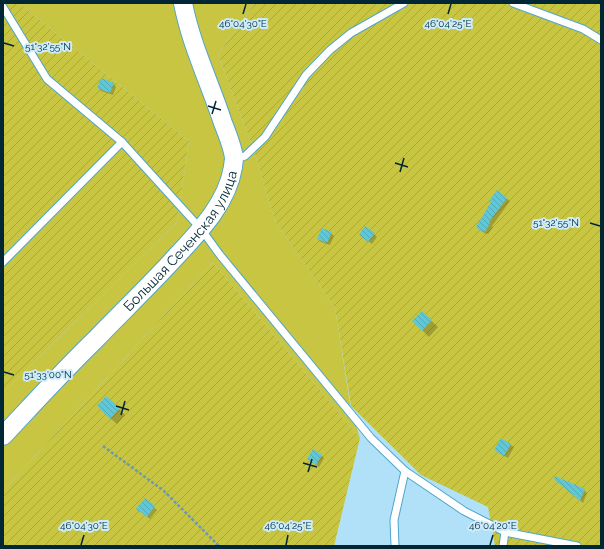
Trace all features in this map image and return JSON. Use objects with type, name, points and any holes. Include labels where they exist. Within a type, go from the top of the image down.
[{"type":"street","name":"Большая Сеченская улица","points":[[3,436],[49,386],[201,229],[225,194],[231,178],[234,159],[216,102],[201,66],[189,30],[183,3]]},
{"type":"lane","points":[[234,159],[245,156],[265,137],[306,75],[330,50],[351,32],[404,3]]},
{"type":"lane","points":[[513,3],[583,29],[601,40]]},
{"type":"lane","points":[[3,7],[47,79],[122,142],[201,229],[220,255],[371,438],[405,471],[464,511],[505,532],[577,546]]},
{"type":"lane","points":[[3,262],[122,142]]},
{"type":"lane","points":[[395,546],[394,520],[405,471]]},
{"type":"lane","points":[[504,546],[505,532]]},
{"type":"path","points":[[103,446],[164,491],[219,546]]},
{"type":"shaded area","points":[[3,3],[19,3],[189,141],[177,222],[3,393]]},
{"type":"shaded area","points":[[19,3],[255,3],[218,54],[254,151],[275,221],[335,308],[351,410],[360,438],[213,262],[3,491],[3,393],[177,222],[189,141]]},
{"type":"shaded area","points":[[255,3],[601,3],[601,546],[495,546],[488,507],[421,475],[351,406],[335,308],[275,221],[254,151],[218,54]]},
{"type":"shaded area","points":[[213,262],[360,438],[334,546],[3,546],[3,491]]},
{"type":"building","points":[[101,78],[114,83],[110,93],[97,88]]},
{"type":"building","points":[[497,190],[507,198],[489,222],[490,223],[485,232],[483,230],[482,232],[476,227],[491,202],[489,201]]},
{"type":"building","points":[[365,226],[375,233],[368,242],[359,235]]},
{"type":"building","points":[[322,228],[332,232],[327,243],[317,239]]},
{"type":"building","points":[[422,311],[432,320],[422,331],[412,321]]},
{"type":"building","points":[[106,396],[120,408],[110,419],[97,406]]},
{"type":"building","points":[[501,438],[511,444],[504,456],[494,450]]},
{"type":"building","points":[[313,449],[322,455],[316,465],[307,459]]},
{"type":"building","points":[[555,476],[585,489],[580,501],[554,479]]},
{"type":"building","points":[[145,498],[155,506],[147,517],[136,509]]}]
